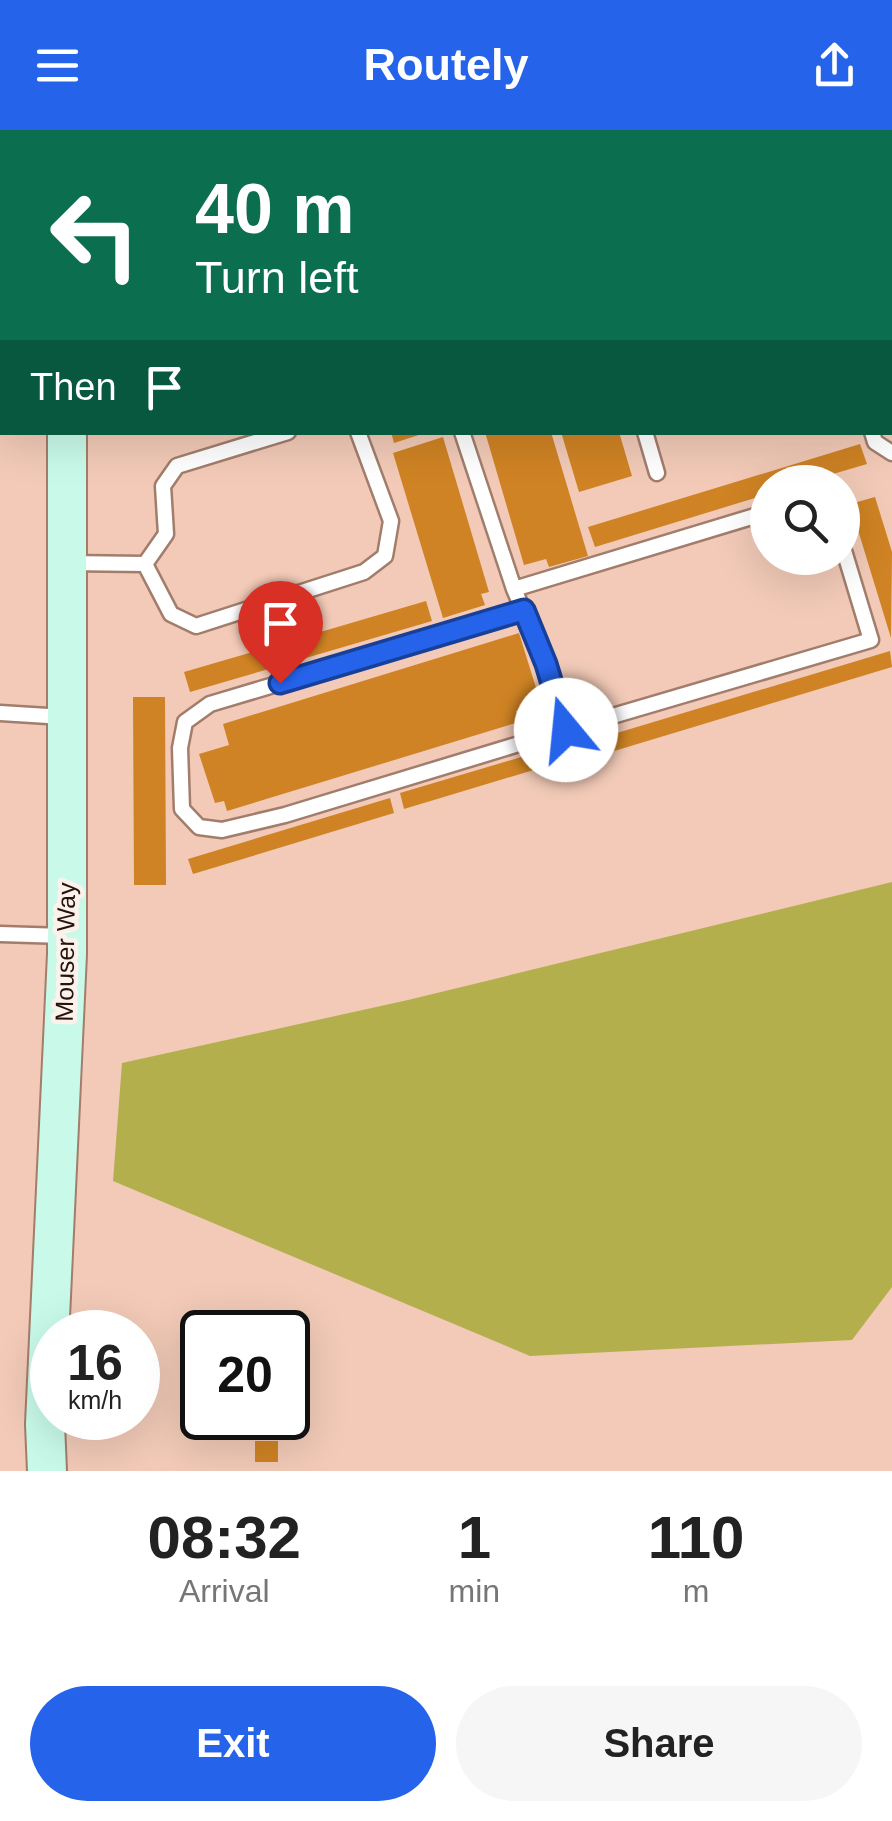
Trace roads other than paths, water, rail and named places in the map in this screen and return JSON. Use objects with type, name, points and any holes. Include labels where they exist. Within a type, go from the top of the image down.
[{"type":"street","name":"Mouser Way","points":[[46,1471],[66,936],[66,435]]},
{"type":"lane","points":[[145,564],[166,534],[163,486],[176,466],[278,435]]},
{"type":"lane","points":[[145,564],[171,614],[196,626],[364,572],[385,556],[391,521],[359,435]]},
{"type":"lane","points":[[463,435],[566,730]]},
{"type":"lane","points":[[646,435],[657,474]]},
{"type":"lane","points":[[873,435],[875,442],[892,453]]},
{"type":"lane","points":[[514,589],[750,517]]},
{"type":"lane","points":[[66,563],[145,564]]},
{"type":"lane","points":[[524,610],[210,704],[185,722],[180,748],[182,809],[198,827],[222,830],[285,815],[871,640],[851,575]]},
{"type":"lane","points":[[0,713],[67,717]]},
{"type":"lane","points":[[0,934],[66,936]]}]
